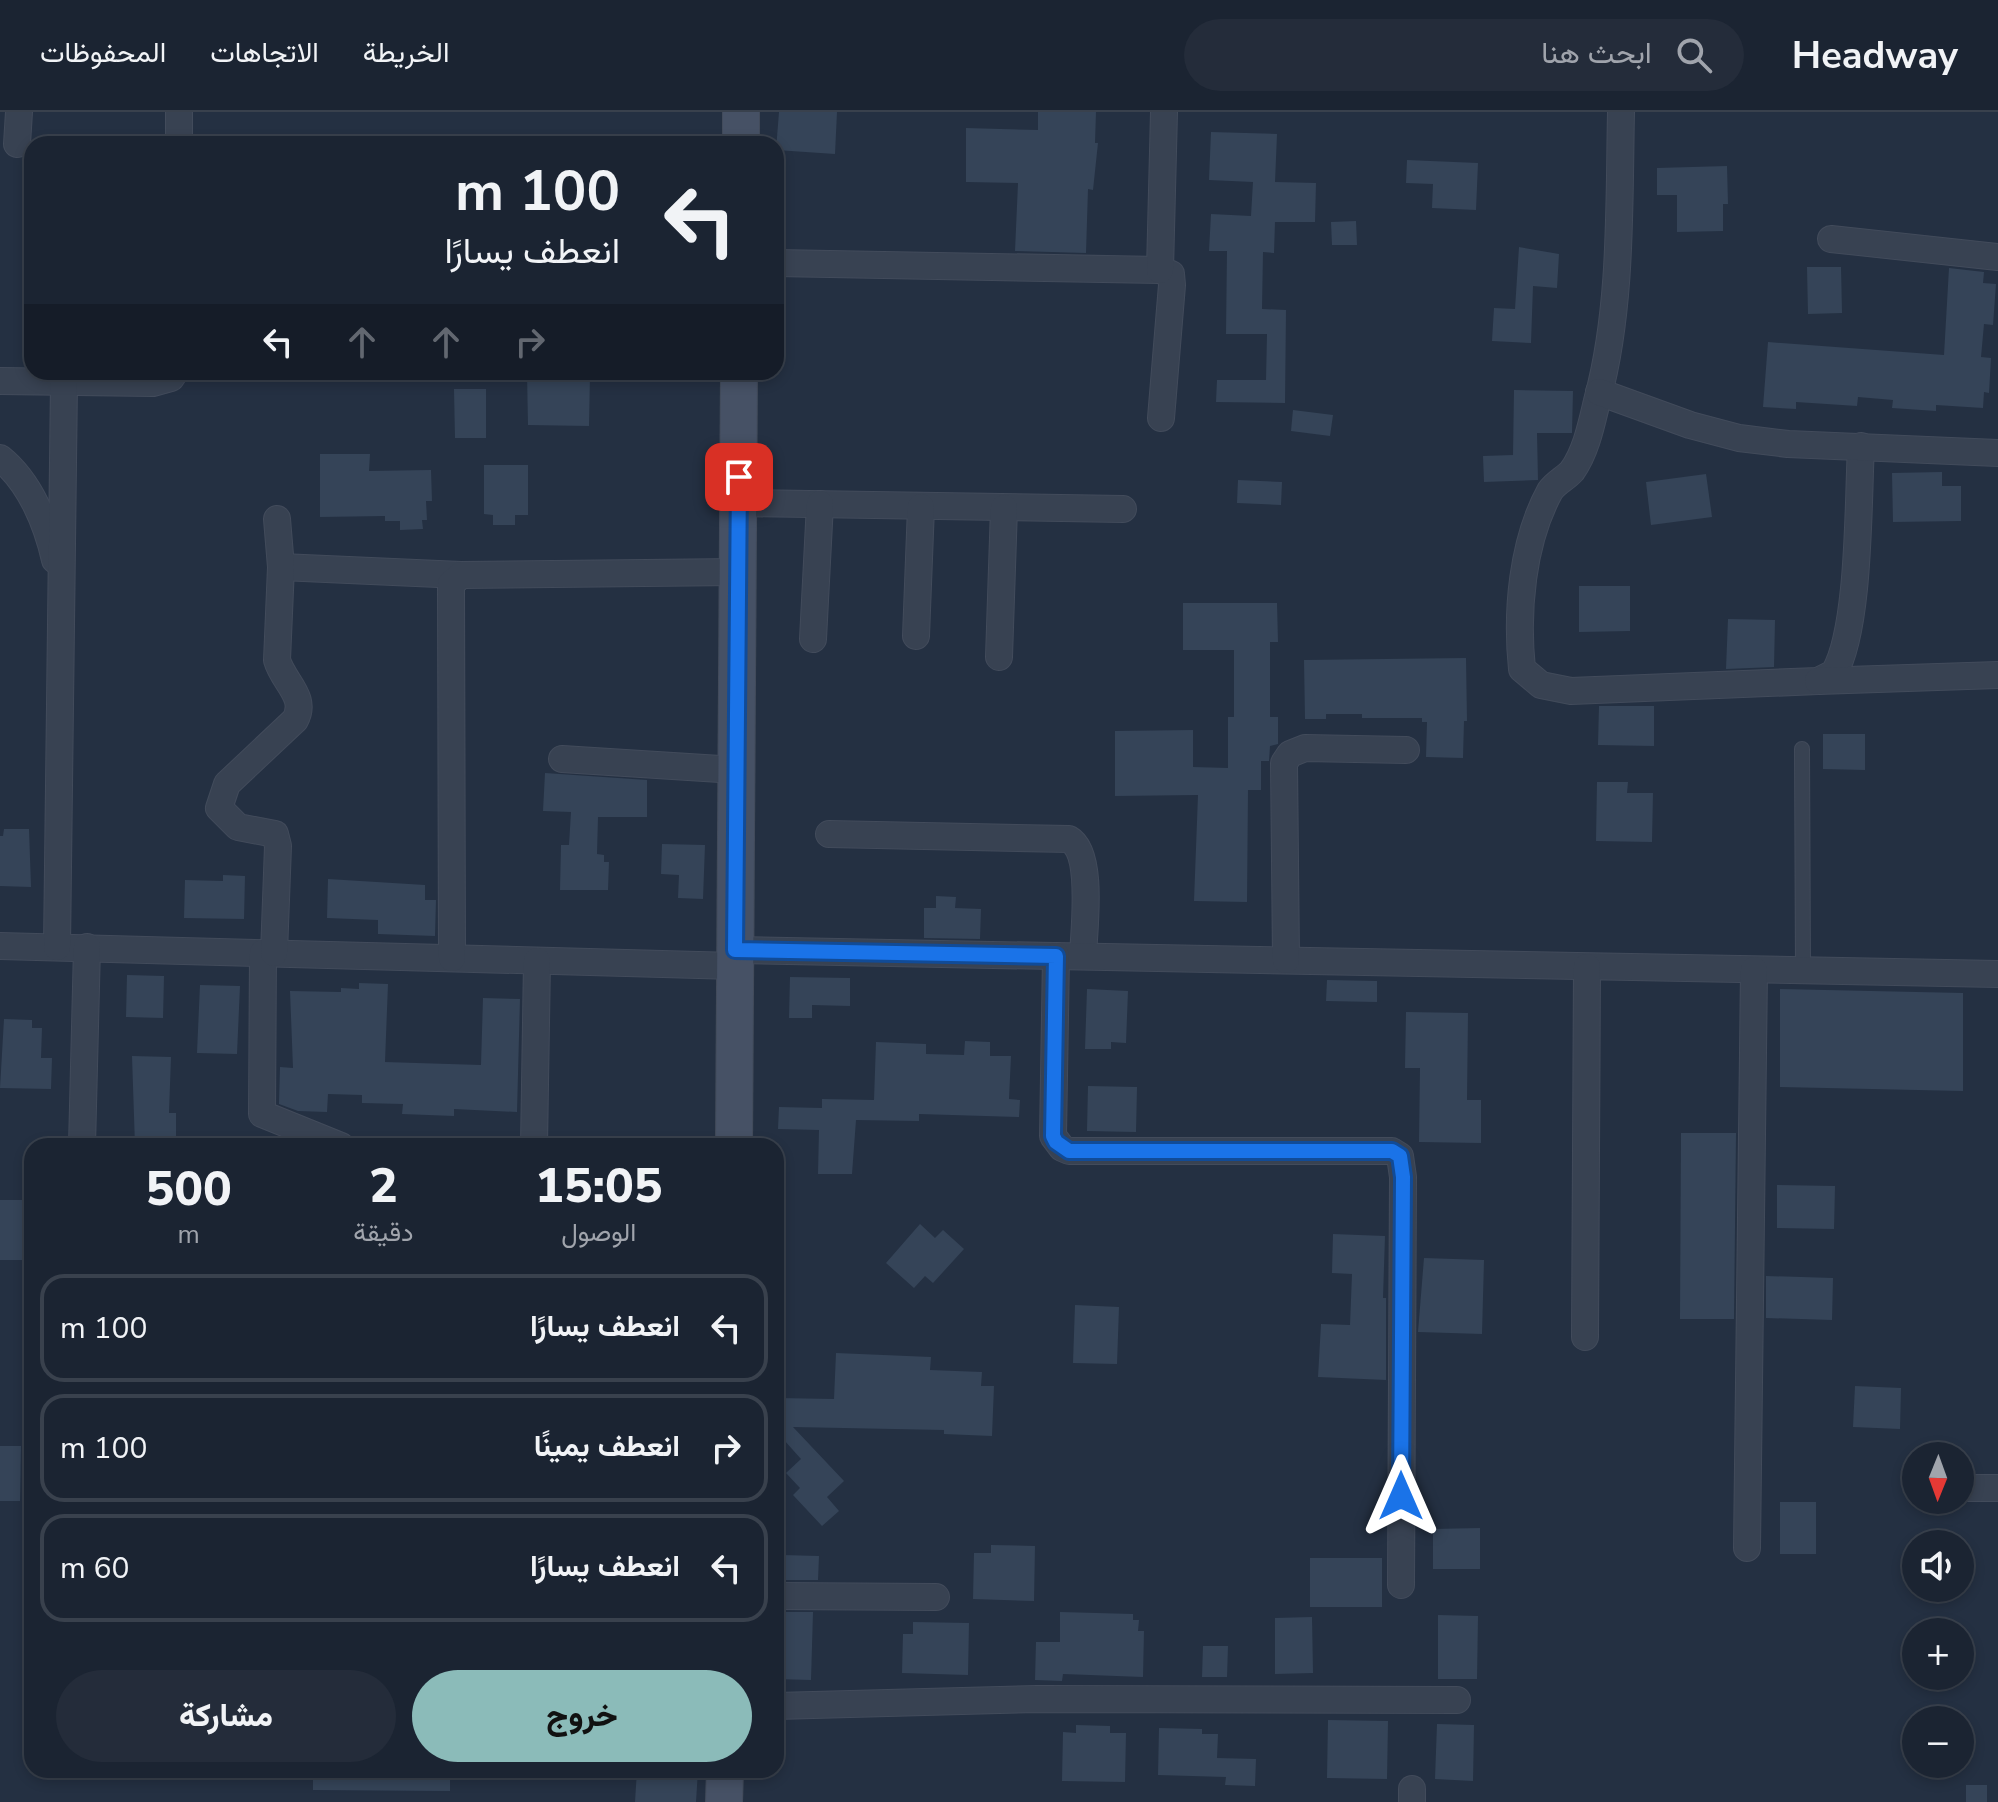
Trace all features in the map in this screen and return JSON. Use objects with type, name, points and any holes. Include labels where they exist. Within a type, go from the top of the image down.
[{"type":"main road","points":[[741,112],[741,136]]},
{"type":"main road","points":[[734,1138],[739,380]]},
{"type":"main road","points":[[724,1802],[725,1778]]},
{"type":"street","points":[[17,144],[19,112]]},
{"type":"street","points":[[179,112],[179,136]]},
{"type":"street","points":[[1160,270],[1164,112]]},
{"type":"street","points":[[1621,112],[1614,294],[1599,392],[1583,450],[1571,471],[1551,489],[1523,567],[1518,635],[1522,669],[1541,685],[1571,691],[1998,675]]},
{"type":"street","points":[[1831,239],[1998,257]]},
{"type":"street","points":[[784,263],[1160,270],[1171,274],[1161,418]]},
{"type":"street","points":[[0,381],[153,383],[164,380]]},
{"type":"street","points":[[57,947],[64,382]]},
{"type":"street","points":[[1599,392],[1690,425],[1739,438],[1788,444],[1998,453]]},
{"type":"street","points":[[1818,681],[1834,673],[1849,627],[1861,446]]},
{"type":"street","points":[[0,458],[20,479],[32,499],[52,547],[62,591]]},
{"type":"street","points":[[739,503],[1123,509]]},
{"type":"street","points":[[813,639],[820,504]]},
{"type":"street","points":[[916,636],[921,507]]},
{"type":"street","points":[[999,657],[1004,508]]},
{"type":"street","points":[[277,519],[281,567],[277,660],[281,673],[299,699],[300,711],[295,720],[227,784],[219,808],[238,827],[275,834],[278,846],[268,953],[262,1114],[321,1138]]},
{"type":"street","points":[[281,567],[461,575],[736,572]]},
{"type":"street","points":[[452,958],[449,598],[451,584],[461,575]]},
{"type":"street","points":[[1286,960],[1284,763],[1290,754],[1305,748],[1406,750]]},
{"type":"street","points":[[562,759],[736,770]]},
{"type":"street","points":[[829,834],[1069,839],[1079,847],[1085,868],[1083,956]]},
{"type":"street","points":[[0,946],[537,961],[1083,956],[1998,974]]},
{"type":"street","points":[[82,1138],[87,947]]},
{"type":"street","points":[[1056,956],[1053,1136],[1062,1148],[1069,1151],[1392,1151],[1400,1156],[1403,1177],[1401,1585]]},
{"type":"street","points":[[534,1138],[537,961]]},
{"type":"street","points":[[1585,1337],[1587,967]]},
{"type":"street","points":[[1747,1548],[1754,970]]},
{"type":"street","points":[[1974,1488],[1998,1488]]},
{"type":"street","points":[[784,1596],[936,1597]]},
{"type":"street","points":[[784,1706],[1037,1699],[1457,1700]]},
{"type":"lane","points":[[1802,749],[1803,971]]},
{"type":"building","points":[[779,112],[837,112],[835,154],[784,151],[784,136],[777,136]]},
{"type":"building","points":[[1038,112],[1096,112],[1095,143],[1098,143],[1093,190],[1088,189],[1086,253],[1015,251],[1018,183],[966,182],[966,128],[1038,130]]},
{"type":"building","points":[[1211,132],[1277,134],[1275,182],[1316,183],[1315,222],[1275,222],[1274,253],[1263,252],[1262,309],[1286,310],[1285,403],[1216,402],[1217,380],[1266,380],[1267,334],[1226,334],[1227,251],[1209,251],[1211,214],[1251,216],[1253,182],[1209,180]]},
{"type":"building","points":[[1407,160],[1478,163],[1476,210],[1432,208],[1433,184],[1406,183]]},
{"type":"building","points":[[1727,166],[1728,204],[1723,204],[1723,231],[1677,232],[1677,195],[1657,195],[1657,168]]},
{"type":"building","points":[[1356,221],[1357,245],[1332,245],[1331,222]]},
{"type":"building","points":[[1519,247],[1559,254],[1557,288],[1533,286],[1531,343],[1492,341],[1494,308],[1515,309]]},
{"type":"building","points":[[1807,267],[1841,267],[1842,313],[1808,314]]},
{"type":"building","points":[[1949,268],[1984,272],[1983,283],[1996,284],[1993,325],[1984,324],[1981,357],[1991,358],[1989,393],[1984,392],[1983,408],[1936,405],[1936,411],[1892,408],[1893,400],[1858,397],[1857,406],[1796,402],[1796,409],[1763,407],[1768,342],[1944,355]]},
{"type":"building","points":[[527,380],[590,380],[589,426],[528,425]]},
{"type":"building","points":[[454,389],[486,389],[486,438],[455,438]]},
{"type":"building","points":[[1514,390],[1573,391],[1572,433],[1537,433],[1538,480],[1484,482],[1483,456],[1513,455]]},
{"type":"building","points":[[1293,410],[1333,415],[1330,436],[1291,431]]},
{"type":"building","points":[[320,454],[370,454],[369,471],[431,470],[432,501],[426,501],[427,520],[422,520],[423,529],[400,530],[400,521],[385,521],[385,516],[320,517]]},
{"type":"building","points":[[484,465],[528,465],[528,515],[515,515],[515,525],[493,525],[493,515],[484,514]]},
{"type":"building","points":[[1942,472],[1942,486],[1961,486],[1961,521],[1893,522],[1892,473]]},
{"type":"building","points":[[1706,474],[1712,517],[1651,525],[1646,482]]},
{"type":"building","points":[[1238,480],[1282,482],[1281,505],[1237,503]]},
{"type":"building","points":[[1579,586],[1630,586],[1630,631],[1579,632]]},
{"type":"building","points":[[1183,603],[1277,603],[1278,642],[1270,642],[1270,717],[1278,717],[1278,744],[1270,746],[1269,761],[1261,761],[1261,790],[1248,790],[1247,902],[1194,901],[1198,795],[1115,796],[1115,731],[1193,730],[1193,767],[1228,768],[1228,717],[1234,717],[1234,650],[1183,650]]},
{"type":"building","points":[[1728,619],[1775,620],[1774,667],[1726,669]]},
{"type":"building","points":[[1466,658],[1467,721],[1464,721],[1463,758],[1426,757],[1427,722],[1422,722],[1422,718],[1362,718],[1362,714],[1326,714],[1326,719],[1305,719],[1304,660]]},
{"type":"building","points":[[1599,706],[1654,706],[1654,746],[1598,745]]},
{"type":"building","points":[[1823,734],[1865,734],[1865,770],[1823,769]]},
{"type":"building","points":[[545,773],[647,780],[647,817],[598,817],[597,854],[604,855],[604,862],[609,862],[608,890],[560,890],[561,845],[569,845],[571,812],[543,811]]},
{"type":"building","points":[[1597,782],[1628,782],[1627,793],[1653,793],[1652,842],[1596,841]]},
{"type":"building","points":[[4,829],[29,829],[31,887],[0,886],[0,836],[3,836]]},
{"type":"building","points":[[662,844],[705,845],[703,899],[678,898],[679,875],[661,874]]},
{"type":"building","points":[[223,875],[245,876],[244,919],[184,918],[185,880],[223,881]]},
{"type":"building","points":[[328,879],[425,885],[425,900],[436,900],[435,936],[378,934],[378,920],[327,918]]},
{"type":"building","points":[[936,896],[956,897],[955,908],[981,909],[980,939],[924,938],[924,908],[936,908]]},
{"type":"building","points":[[127,975],[164,976],[163,1018],[126,1017]]},
{"type":"building","points":[[790,977],[850,978],[850,1006],[812,1005],[812,1018],[789,1018]]},
{"type":"building","points":[[1327,980],[1377,981],[1377,1002],[1326,1001]]},
{"type":"building","points":[[359,983],[388,984],[385,1062],[481,1065],[483,998],[520,999],[517,1112],[454,1109],[454,1116],[402,1114],[403,1104],[362,1103],[362,1095],[328,1094],[327,1112],[298,1111],[279,1104],[280,1067],[293,1068],[290,991],[341,992],[341,988],[359,989]]},
{"type":"building","points":[[200,985],[240,986],[237,1054],[197,1053]]},
{"type":"building","points":[[1087,989],[1128,991],[1126,1043],[1111,1042],[1111,1049],[1085,1049]]},
{"type":"building","points":[[1780,989],[1963,993],[1963,1091],[1780,1087]]},
{"type":"building","points":[[1406,1012],[1468,1013],[1467,1100],[1481,1100],[1481,1143],[1419,1142],[1420,1068],[1405,1068]]},
{"type":"building","points":[[4,1019],[32,1020],[32,1028],[42,1028],[41,1058],[52,1058],[51,1089],[0,1088]]},
{"type":"building","points":[[965,1041],[990,1042],[990,1056],[1011,1056],[1009,1099],[1020,1100],[1019,1117],[919,1114],[919,1121],[856,1120],[852,1174],[818,1174],[819,1130],[778,1129],[779,1107],[822,1108],[822,1099],[874,1100],[876,1042],[926,1044],[926,1054],[964,1055]]},
{"type":"building","points":[[132,1056],[171,1057],[169,1113],[176,1113],[176,1138],[135,1138]]},
{"type":"building","points":[[1088,1086],[1137,1087],[1136,1132],[1087,1131]]},
{"type":"building","points":[[1681,1133],[1736,1133],[1734,1319],[1680,1319]]},
{"type":"building","points":[[1777,1185],[1835,1186],[1834,1229],[1777,1228]]},
{"type":"building","points":[[0,1200],[24,1200],[24,1260],[0,1260]]},
{"type":"building","points":[[920,1224],[935,1238],[943,1230],[964,1249],[933,1283],[925,1276],[914,1288],[886,1263]]},
{"type":"building","points":[[1333,1234],[1385,1236],[1383,1298],[1386,1298],[1386,1380],[1318,1377],[1321,1324],[1350,1325],[1352,1274],[1332,1273]]},
{"type":"building","points":[[1424,1258],[1484,1260],[1482,1334],[1418,1332]]},
{"type":"building","points":[[1766,1276],[1833,1278],[1832,1320],[1766,1318]]},
{"type":"building","points":[[1075,1305],[1119,1307],[1117,1364],[1073,1363]]},
{"type":"building","points":[[836,1353],[931,1357],[930,1370],[982,1372],[981,1386],[994,1386],[992,1436],[944,1434],[944,1430],[793,1427],[844,1481],[827,1497],[839,1511],[822,1526],[793,1495],[800,1488],[786,1473],[801,1459],[784,1440],[784,1398],[834,1399]]},
{"type":"building","points":[[1855,1386],[1901,1388],[1900,1429],[1853,1427]]},
{"type":"building","points":[[0,1446],[21,1446],[20,1501],[0,1501]]},
{"type":"building","points":[[1780,1502],[1816,1502],[1816,1554],[1780,1554]]},
{"type":"building","points":[[1480,1528],[1480,1569],[1433,1569],[1433,1529]]},
{"type":"building","points":[[991,1545],[1035,1546],[1034,1601],[973,1599],[974,1553],[991,1553]]},
{"type":"building","points":[[784,1555],[819,1556],[818,1580],[784,1580]]},
{"type":"building","points":[[1310,1558],[1382,1558],[1382,1607],[1310,1607]]},
{"type":"building","points":[[784,1612],[813,1612],[811,1680],[784,1679]]},
{"type":"building","points":[[1060,1612],[1133,1614],[1133,1620],[1139,1620],[1138,1631],[1144,1631],[1143,1677],[1063,1674],[1062,1681],[1035,1680],[1036,1642],[1060,1642]]},
{"type":"building","points":[[1438,1615],[1478,1616],[1477,1679],[1438,1679]]},
{"type":"building","points":[[1312,1617],[1313,1673],[1275,1674],[1275,1618]]},
{"type":"building","points":[[913,1622],[969,1623],[968,1675],[902,1673],[903,1634],[913,1634]]},
{"type":"building","points":[[1203,1646],[1228,1646],[1227,1677],[1202,1677]]},
{"type":"building","points":[[1328,1720],[1388,1721],[1387,1779],[1327,1778]]},
{"type":"building","points":[[1437,1724],[1474,1725],[1473,1781],[1435,1779]]},
{"type":"building","points":[[1076,1725],[1110,1726],[1110,1733],[1126,1733],[1125,1782],[1062,1781],[1063,1732],[1076,1733]]},
{"type":"building","points":[[1159,1728],[1202,1729],[1202,1734],[1218,1734],[1217,1758],[1256,1759],[1255,1786],[1225,1785],[1226,1777],[1158,1775]]},
{"type":"building","points":[[313,1778],[450,1778],[450,1791],[313,1790]]},
{"type":"building","points":[[636,1778],[698,1778],[696,1802],[635,1802]]},
{"type":"building","points":[[1966,1785],[1987,1785],[1987,1802],[1966,1802]]},
{"type":"route","points":[[739,477],[735,950],[1056,956],[1053,1136],[1062,1148],[1069,1151],[1392,1151],[1400,1156],[1403,1165],[1401,1496]]}]
